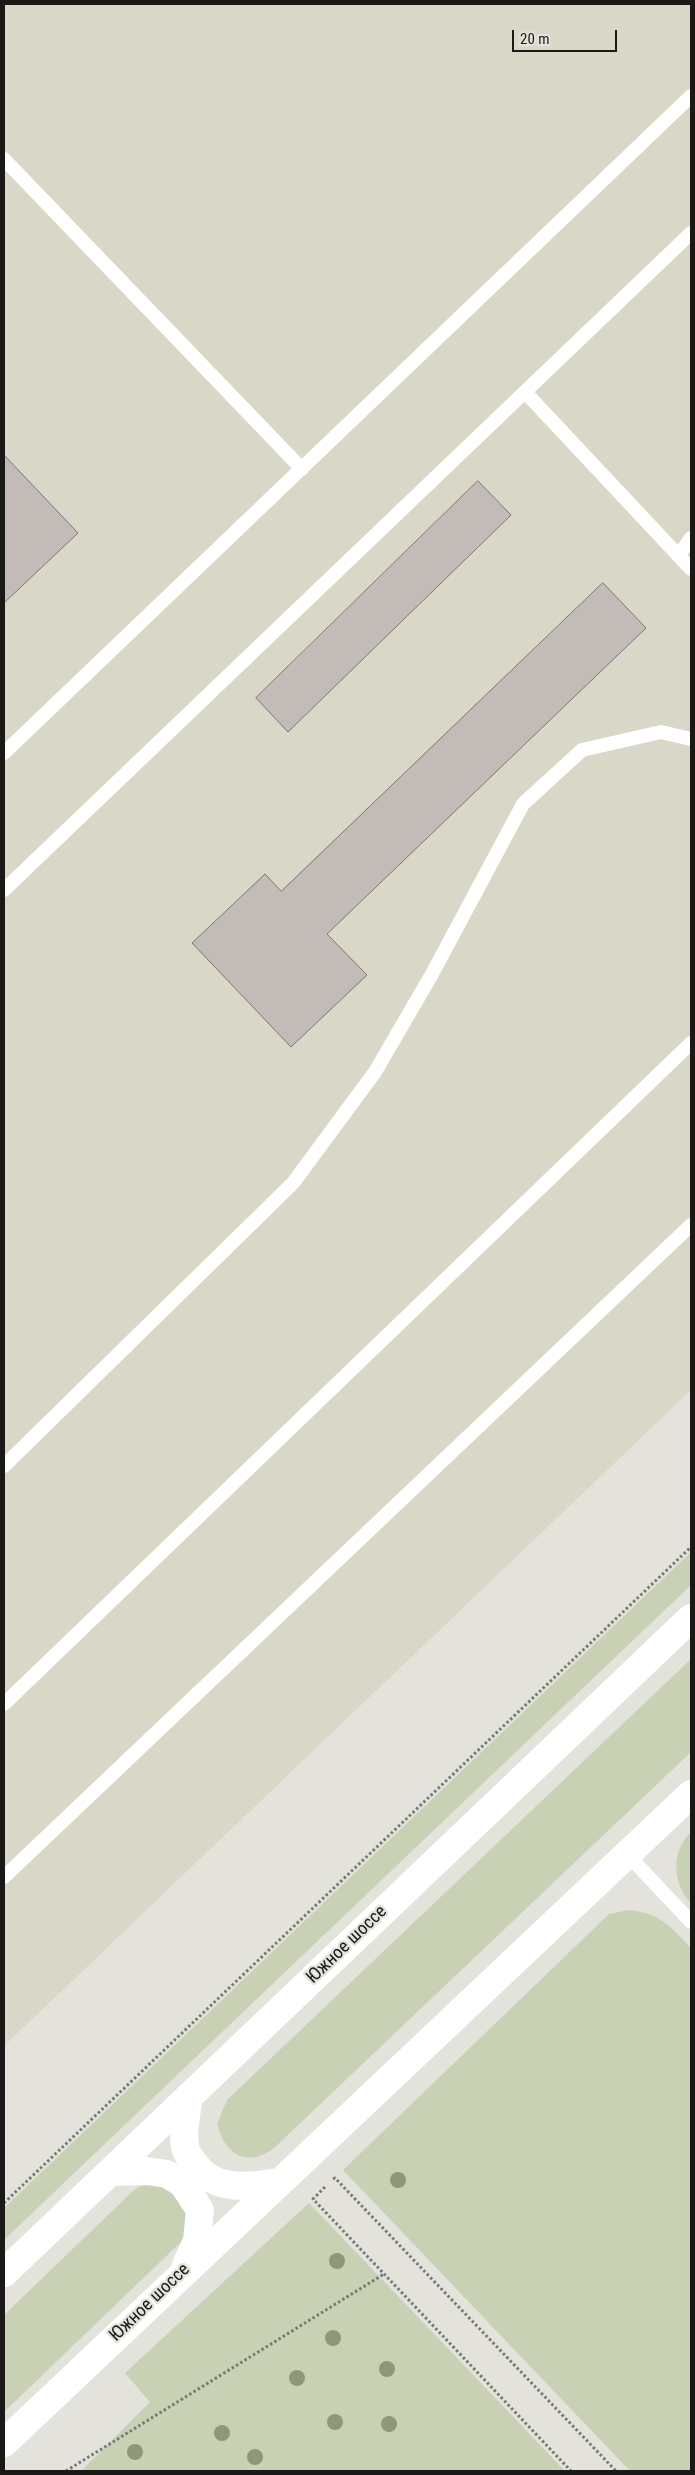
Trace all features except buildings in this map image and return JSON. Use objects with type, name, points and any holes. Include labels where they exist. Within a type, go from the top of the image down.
[{"type":"main road","name":"Южное шоссе","points":[[4,2273],[691,1618]]},
{"type":"main road","name":"Южное шоссе","points":[[4,2442],[183,2271],[691,1794]]},
{"type":"main road","points":[[189,2096],[186,2151],[197,2168],[211,2180],[228,2186],[250,2187],[278,2182]]},
{"type":"main road","points":[[110,2172],[147,2171],[166,2174],[183,2184],[200,2210],[197,2241],[183,2271]]},
{"type":"lane","points":[[4,753],[691,96]]},
{"type":"lane","points":[[4,159],[302,469]]},
{"type":"lane","points":[[4,890],[691,232]]},
{"type":"lane","points":[[525,392],[691,569]]},
{"type":"lane","points":[[679,555],[691,538]]},
{"type":"lane","points":[[4,1466],[293,1183],[375,1072],[432,974],[523,804],[582,750],[661,732],[691,739]]},
{"type":"lane","points":[[4,1704],[691,1044]]},
{"type":"lane","points":[[4,1877],[691,1225]]},
{"type":"lane","points":[[628,1854],[691,1922]]},
{"type":"path","points":[[4,2203],[691,1547]]},
{"type":"path","points":[[571,2471],[313,2199],[335,2178],[616,2471]]},
{"type":"path","points":[[66,2471],[384,2274]]},
{"type":"shaded area","points":[[4,4],[691,4],[691,1390],[4,2046]]},
{"type":"green space","points":[[691,1552],[691,1585],[4,2240],[4,2208]]},
{"type":"green space","points":[[691,1659],[691,1752],[273,2149],[263,2155],[254,2157],[238,2155],[231,2150],[225,2143],[217,2124],[227,2100]]},
{"type":"green space","points":[[691,1832],[691,1903],[680,1887],[676,1868],[680,1848]]},
{"type":"green space","points":[[629,1910],[649,1914],[664,1922],[691,1948],[691,2471],[630,2471],[343,2170],[609,1914]]},
{"type":"green space","points":[[148,2182],[169,2184],[193,2214],[183,2240],[4,2412],[4,2315],[134,2190]]},
{"type":"green space","points":[[309,2203],[565,2471],[81,2471],[150,2402],[125,2373]]}]
